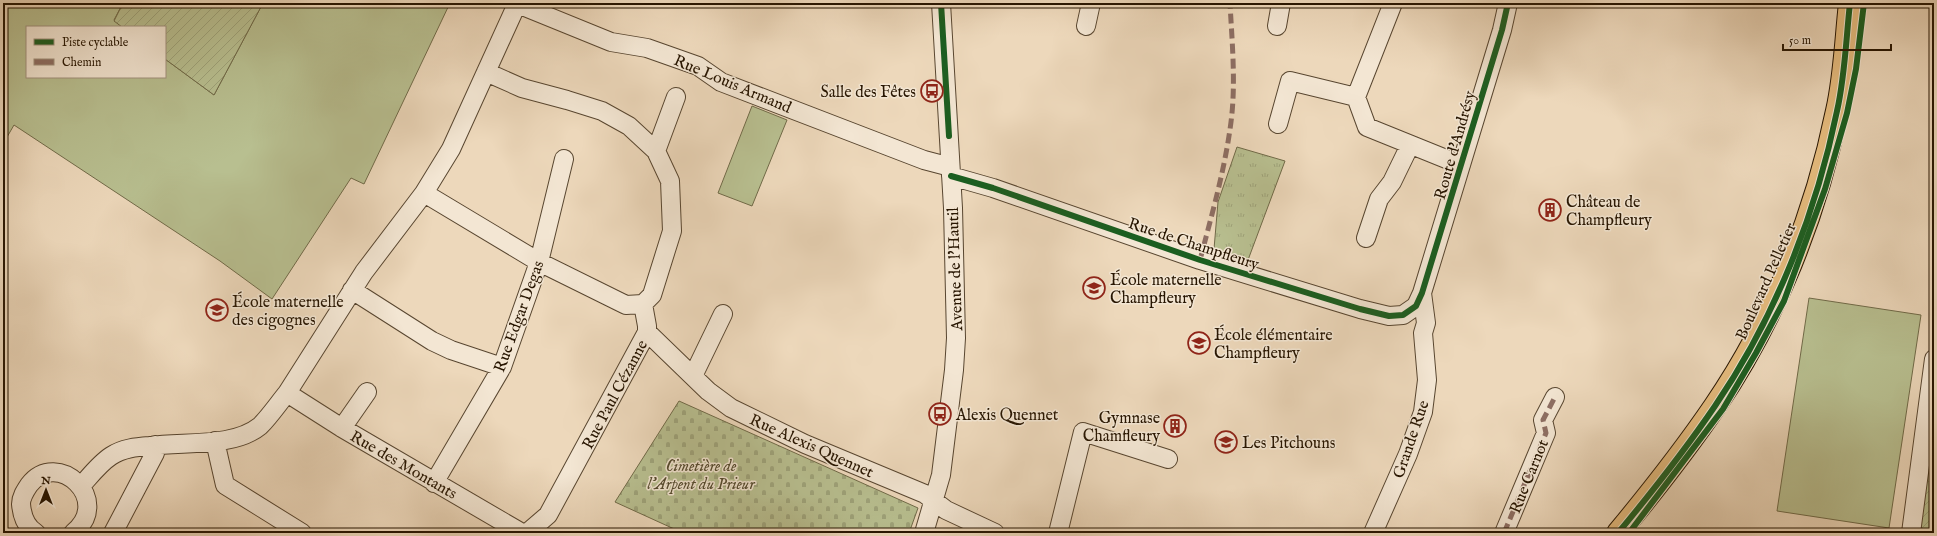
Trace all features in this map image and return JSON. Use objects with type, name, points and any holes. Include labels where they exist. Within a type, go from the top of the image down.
[{"type":"main road","name":"Boulevard Pelletier","points":[[1618,533],[1679,456],[1716,405],[1749,351],[1774,300],[1800,239],[1817,187],[1830,138],[1842,84],[1850,3]]},
{"type":"main road","name":"Boulevard Pelletier","points":[[1629,533],[1723,409],[1784,301],[1825,189],[1847,113],[1856,69],[1864,3]]},
{"type":"street","name":"Rue Louis Armand","points":[[516,3],[611,42],[647,48],[698,66],[721,82],[924,160],[937,163],[951,170]]},
{"type":"street","points":[[81,486],[111,456],[136,447],[236,438],[259,426],[287,392],[352,290],[424,193],[450,149],[516,3]]},
{"type":"street","name":"Avenue de l'Hautil","points":[[924,533],[934,502],[940,475],[954,370],[956,303],[951,170],[941,3]]},
{"type":"street","points":[[1086,26],[1091,3]]},
{"type":"street","points":[[1277,26],[1281,3]]},
{"type":"street","points":[[1393,3],[1356,97],[1367,127],[1461,165]]},
{"type":"street","name":"Route d'Andrésy","points":[[1422,294],[1506,17],[1508,3]]},
{"type":"street","points":[[424,193],[539,262],[626,305],[643,304],[652,295],[672,231],[670,181],[656,151],[629,126],[602,111],[522,88],[486,72]]},
{"type":"street","points":[[1278,124],[1290,81],[1356,97]]},
{"type":"street","points":[[656,151],[676,97]]},
{"type":"street","points":[[1366,238],[1379,199],[1392,182],[1410,145]]},
{"type":"street","name":"Rue Edgar Degas","points":[[434,483],[502,367],[539,262],[564,159]]},
{"type":"street","name":"Rue de Champfleury","points":[[951,170],[993,188],[1200,260],[1360,309],[1389,316],[1403,315],[1416,306],[1422,294]]},
{"type":"street","points":[[352,290],[432,341],[451,350],[502,367]]},
{"type":"street","name":"Grande Rue","points":[[1373,533],[1408,454],[1423,412],[1427,380],[1423,333],[1426,323],[1422,294]]},
{"type":"street","name":"Rue Paul Cézanne","points":[[528,533],[548,515],[647,332],[643,304]]},
{"type":"street","points":[[693,376],[723,314]]},
{"type":"street","points":[[1389,316],[1415,324],[1423,333]]},
{"type":"street","name":"Rue Alexis Quennet","points":[[647,332],[708,391],[731,408],[805,444],[924,494],[934,502],[995,533]]},
{"type":"street","points":[[1911,533],[1934,359]]},
{"type":"street","name":"Rue des Montants","points":[[287,392],[342,428],[522,533]]},
{"type":"street","points":[[342,428],[367,392]]},
{"type":"street","name":"Rue Carnot","points":[[1504,533],[1546,433],[1543,420],[1555,397]]},
{"type":"street","points":[[1058,533],[1083,432],[1168,459]]},
{"type":"street","points":[[215,441],[224,485],[297,532]]},
{"type":"street","points":[[113,533],[155,453],[156,445]]},
{"type":"street","points":[[36,533],[25,523],[21,501],[25,490],[32,482],[41,475],[52,473],[63,474],[73,479],[81,486],[86,496],[88,506],[86,516],[74,533]]},
{"type":"green space","points":[[3,3],[123,3],[114,20],[121,26],[26,26],[26,78],[166,78],[166,60],[214,95],[263,3],[450,3],[364,184],[351,178],[272,299],[220,261],[14,125],[3,144]]},
{"type":"green space","points":[[123,3],[263,3],[214,95],[166,60],[166,26],[121,26],[114,21]]},
{"type":"green space","points":[[752,106],[787,120],[752,206],[718,193]]},
{"type":"green space","points":[[1237,147],[1285,161],[1248,260],[1214,249],[1218,202]]},
{"type":"green space","points":[[1809,298],[1921,315],[1889,528],[1777,511]]},
{"type":"green space","name":"Cimetière de l'Arpent du Prieur","points":[[679,401],[918,508],[909,533],[683,533],[615,502]]},
{"type":"green space","points":[[1934,416],[1934,533],[1919,533]]},
{"type":"marked path","points":[[1200,260],[1222,174],[1231,122],[1233,48],[1230,3]]},
{"type":"marked path","points":[[1504,533],[1546,433],[1543,420],[1555,397]]},
{"type":"cycle path","points":[[941,3],[949,136]]},
{"type":"cycle path","points":[[951,176],[993,188],[1200,260],[1360,309],[1389,316],[1403,315],[1416,306],[1422,293],[1502,30],[1508,3]]},
{"type":"cycle path","points":[[1618,533],[1692,439],[1737,372],[1756,337],[1791,264],[1818,188],[1837,111],[1842,84],[1850,3]]},
{"type":"cycle path","points":[[1629,533],[1723,409],[1784,301],[1825,189],[1847,113],[1856,69],[1864,3]]},
{"type":"place","name":"Salle des Fêtes","points":[[932,91]]},
{"type":"place","name":"Château de Champfleury","points":[[1550,210]]},
{"type":"place","name":"École maternelle Champfleury","points":[[1094,288]]},
{"type":"place","name":"École maternelle des cigognes","points":[[217,310]]},
{"type":"place","name":"École élémentaire Champfleury","points":[[1199,343]]},
{"type":"place","name":"Alexis Quennet","points":[[940,414]]},
{"type":"place","name":"Gymnase Chamfleury","points":[[1175,426]]},
{"type":"place","name":"Les Pitchouns","points":[[1226,442]]}]
